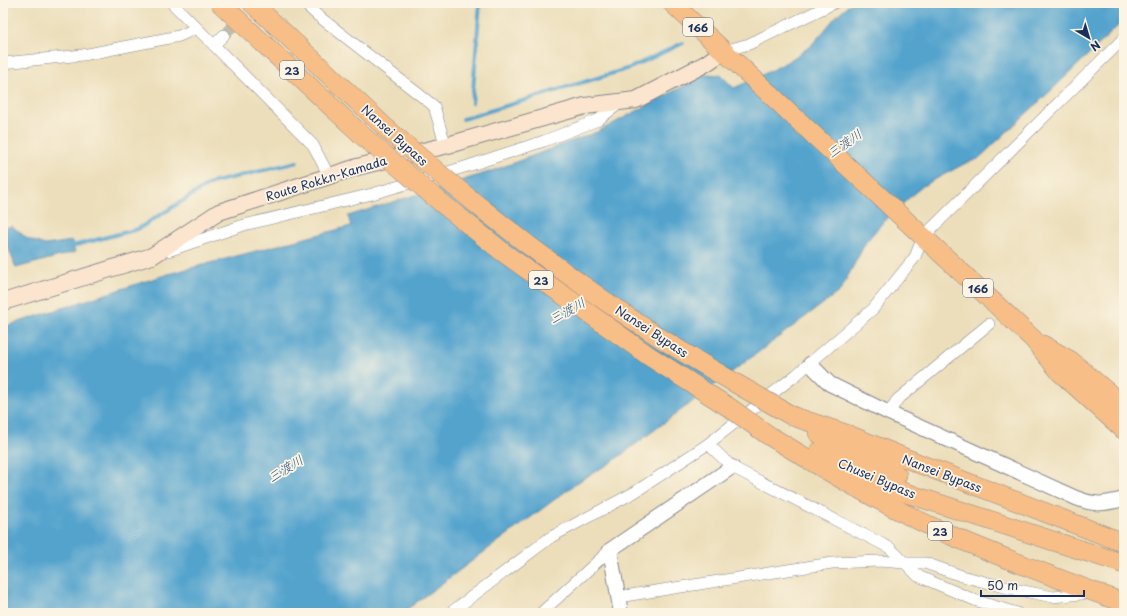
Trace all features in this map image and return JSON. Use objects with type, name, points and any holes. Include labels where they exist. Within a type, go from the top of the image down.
[{"type":"highway","name":"Nansei Bypass","points":[[220,3],[364,137],[433,196],[504,253],[649,356],[730,408]]},
{"type":"highway","name":"Nansei Bypass","points":[[252,3],[387,129],[448,183],[504,227],[592,292],[659,337],[792,416],[849,435],[1124,543]]},
{"type":"highway","name":"166","points":[[672,3],[1033,339],[1060,372],[1124,430]]},
{"type":"highway","name":"166","points":[[1033,339],[1071,361],[1124,406]]},
{"type":"highway","name":"Chusei Bypass","points":[[730,408],[772,432],[903,492],[1124,564]]},
{"type":"highway","name":"Chusei Bypass","points":[[792,416],[852,453],[909,481],[1030,533]]},
{"type":"highway","name":"23","points":[[772,432],[829,472],[896,509],[950,535],[1124,603]]},
{"type":"main road","name":"Route Rokkn-Kamada","points":[[3,302],[152,256],[219,212],[357,167],[448,145],[585,106],[636,100],[705,64],[724,51]]},
{"type":"street","points":[[172,3],[313,145],[329,176]]},
{"type":"street","points":[[304,3],[317,15],[434,106],[443,137],[448,145]]},
{"type":"street","points":[[724,51],[749,44],[834,3]]},
{"type":"street","points":[[3,63],[83,55],[179,36],[197,28]]},
{"type":"street","points":[[214,45],[224,35]]},
{"type":"street","points":[[450,613],[551,538],[635,492],[708,444],[810,364],[873,309],[915,257],[923,237],[1124,38]]},
{"type":"street","points":[[152,256],[244,225],[372,194],[544,141],[598,120],[620,103]]},
{"type":"street","points":[[889,413],[897,400],[989,324]]},
{"type":"street","points":[[810,364],[830,384],[889,413],[1082,501],[1091,504],[1104,504],[1124,499]]},
{"type":"street","points":[[708,444],[732,467],[890,548],[918,576],[977,601],[1017,613]]},
{"type":"street","points":[[541,613],[610,550],[732,467]]},
{"type":"street","points":[[610,550],[621,613]]},
{"type":"street","points":[[618,597],[832,563],[880,561],[925,563],[962,576],[1053,597],[1072,596],[1096,592]]},
{"type":"water","name":"三渡川","points":[[852,3],[1124,3],[1124,20],[978,159],[964,164],[921,187],[884,221],[866,242],[840,291],[612,462],[581,480],[402,613],[3,613],[3,327],[168,274],[351,226],[348,216],[489,172],[599,131],[706,74],[721,75],[734,88],[773,70],[809,47],[835,18]]},
{"type":"water","points":[[12,226],[28,239],[45,245],[72,241],[75,252],[16,268],[7,244],[3,244],[3,228]]},
{"type":"waterway","points":[[472,103],[480,3]]},
{"type":"waterway","points":[[463,119],[630,68],[683,43]]},
{"type":"waterway","points":[[69,247],[138,229],[211,183],[297,162]]},
{"type":"tunnel","points":[[224,35],[257,3]]}]
